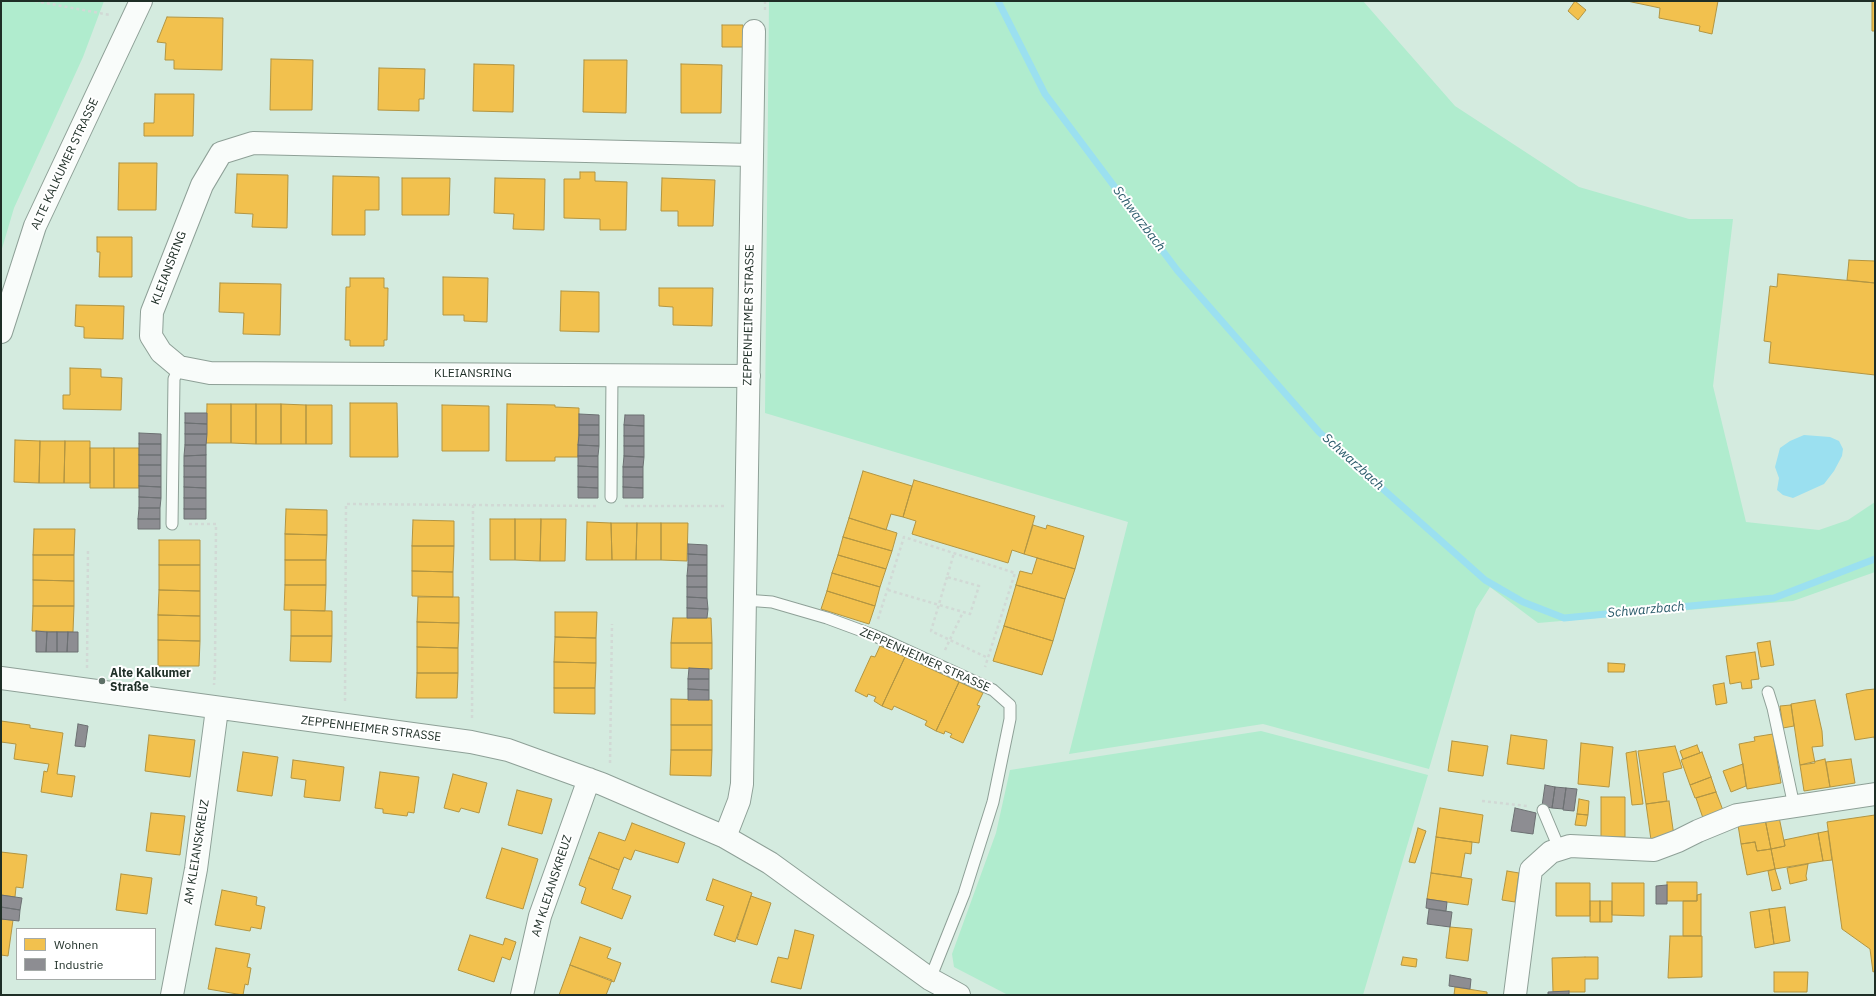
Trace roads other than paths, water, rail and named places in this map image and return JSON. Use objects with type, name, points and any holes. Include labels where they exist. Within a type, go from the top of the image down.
[{"type":"street","name":"ALTE KALKUMER STRASSE","points":[[1,332],[36,226],[137,10]]},
{"type":"street","name":"ZEPPENHEIMER STRASSE","points":[[725,837],[739,801],[742,784],[754,31]]},
{"type":"street","name":"KLEIANSRING","points":[[748,376],[210,373],[179,367],[161,352],[150,336],[152,312],[202,185],[221,153],[253,143],[752,155]]},
{"type":"street","name":"ZEPPENHEIMER STRASSE","points":[[1,678],[344,726],[471,742],[508,750],[596,782],[725,837],[770,863],[930,980],[959,995]]},
{"type":"street","name":"AM KLEIANSKREUZ","points":[[172,995],[196,869],[214,708]]},
{"type":"street","name":"AM KLEIANSKREUZ","points":[[522,995],[540,916],[596,782]]},
{"type":"street","points":[[1515,995],[1531,870],[1543,857],[1559,848],[1570,846],[1654,850],[1738,815],[1875,794]]},
{"type":"lane","points":[[172,524],[174,379],[179,367]]},
{"type":"lane","points":[[612,375],[615,501]]},
{"type":"lane","name":"ZEPPENHEIMER STRASSE","points":[[745,600],[772,602],[827,618],[873,635],[993,690],[1010,705],[1010,719],[993,802],[964,894],[930,980]]},
{"type":"lane","points":[[1768,692],[1773,708],[1794,806]]},
{"type":"lane","points":[[1543,810],[1559,848]]},
{"type":"water","points":[[1804,435],[1830,437],[1839,441],[1843,449],[1842,456],[1834,471],[1824,484],[1793,498],[1783,495],[1777,490],[1779,478],[1775,467],[1780,448],[1790,441]]},
{"type":"waterway","name":"Schwarzbach","points":[[998,1],[1045,94],[1177,270],[1319,432],[1485,580],[1523,602],[1564,618],[1774,598],[1875,559]]},
{"type":"place","name":"Alte Kalkumer Straße","points":[[102,681]]}]
